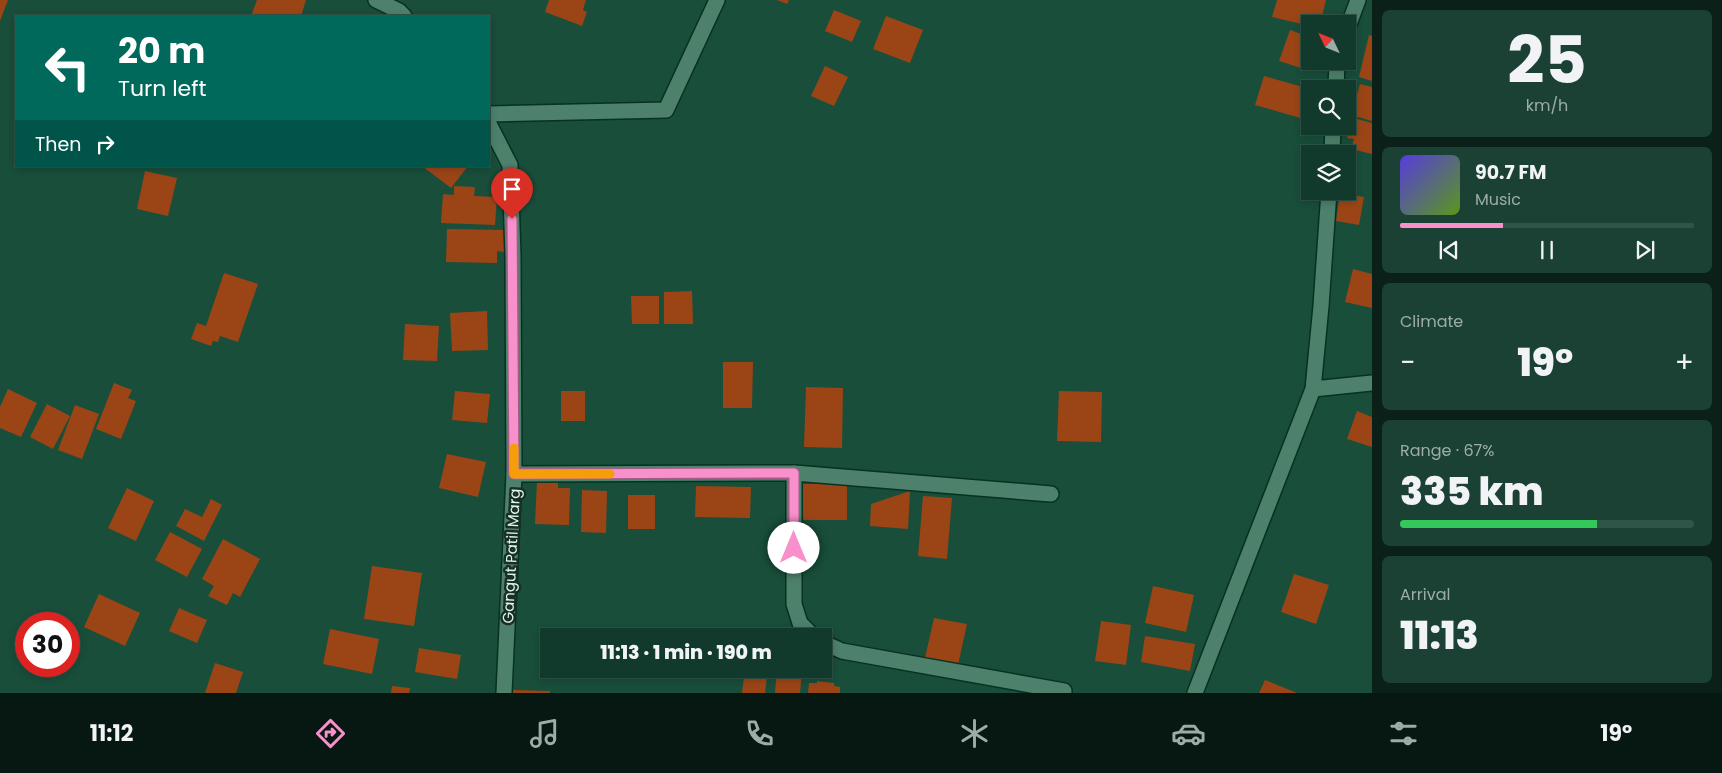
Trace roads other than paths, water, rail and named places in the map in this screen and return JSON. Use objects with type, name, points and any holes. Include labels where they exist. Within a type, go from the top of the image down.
[{"type":"street","points":[[376,0],[399,11],[403,15]]},
{"type":"street","points":[[490,114],[666,110],[717,0]]},
{"type":"street","points":[[1352,15],[1358,0]]},
{"type":"street","name":"Gangut Patil Marg","points":[[490,126],[510,165],[513,256],[514,474],[504,693]]},
{"type":"street","points":[[1195,693],[1313,389],[1328,200]]},
{"type":"street","points":[[1313,389],[1372,383]]},
{"type":"street","points":[[794,473],[794,604],[800,623],[805,628]]},
{"type":"street","points":[[514,474],[794,473],[1051,494]]},
{"type":"street","points":[[832,647],[842,651],[1064,691]]}]
